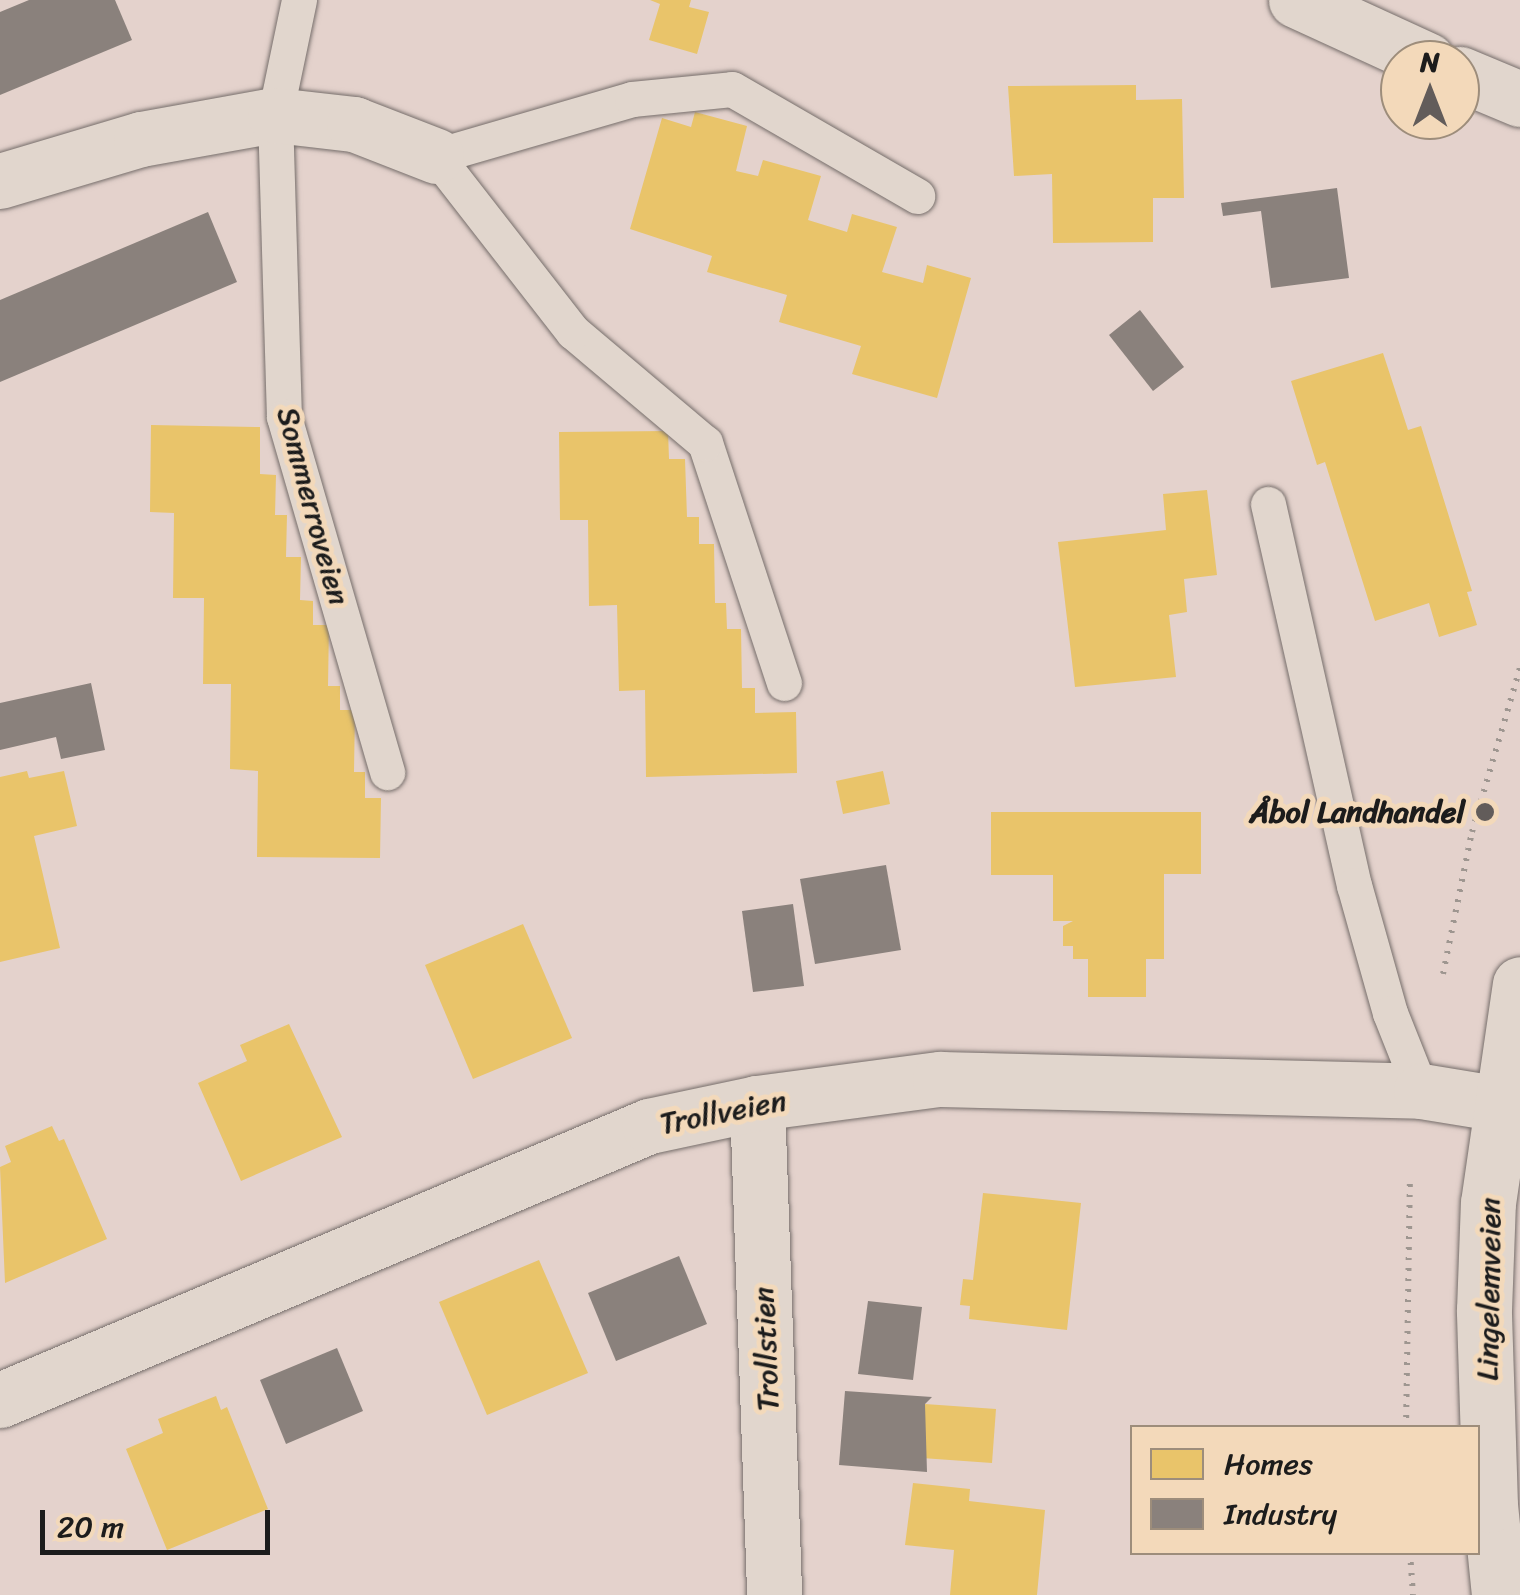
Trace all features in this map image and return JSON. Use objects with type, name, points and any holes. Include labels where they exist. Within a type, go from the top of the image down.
[{"type":"street","points":[[1296,0],[1383,40]]},
{"type":"street","points":[[1480,82],[1520,99]]},
{"type":"street","points":[[0,181],[142,139],[275,114],[354,124],[436,156]]},
{"type":"street","name":"Lingelemveien","points":[[1499,1595],[1490,1505],[1484,1310],[1500,1104],[1520,984]]},
{"type":"street","name":"Trollveien","points":[[0,1400],[649,1126],[757,1102],[940,1080],[1421,1091],[1500,1104]]},
{"type":"street","name":"Trollstien","points":[[757,1102],[774,1595]]},
{"type":"lane","name":"Sommerroveien","points":[[299,0],[275,114],[284,417],[387,772]]},
{"type":"lane","points":[[784,683],[705,443],[573,332],[436,156],[632,99],[732,89],[917,196]]},
{"type":"lane","points":[[1268,504],[1354,885],[1390,1012],[1421,1091]]},
{"type":"path","points":[[1443,974],[1472,832],[1520,668]]},
{"type":"path","points":[[1406,1425],[1410,1178]]},
{"type":"path","points":[[1410,1555],[1413,1595]]},
{"type":"building: Homes","points":[[650,0],[691,0],[689,7],[709,12],[697,54],[649,40],[660,4]]},
{"type":"building: Homes","points":[[1136,85],[1136,100],[1182,99],[1184,198],[1153,198],[1153,242],[1053,243],[1052,174],[1014,176],[1008,86]]},
{"type":"building: Homes","points":[[695,112],[747,126],[736,171],[758,176],[763,160],[821,176],[808,220],[847,232],[852,214],[897,227],[882,272],[923,283],[927,265],[971,278],[937,398],[852,374],[861,346],[779,322],[787,295],[707,272],[712,256],[630,229],[662,118],[691,127]]},
{"type":"building: Homes","points":[[1383,353],[1408,430],[1421,426],[1472,591],[1467,592],[1477,625],[1439,637],[1429,603],[1375,621],[1325,462],[1317,465],[1291,381]]},
{"type":"building: Homes","points":[[151,425],[260,427],[260,474],[276,475],[275,515],[287,515],[286,557],[301,557],[300,600],[313,601],[313,625],[329,625],[328,686],[340,686],[340,710],[355,710],[354,772],[365,772],[365,798],[381,798],[380,858],[257,857],[258,771],[230,769],[231,684],[203,684],[204,598],[173,598],[174,513],[150,512]]},
{"type":"building: Homes","points":[[668,431],[669,459],[685,459],[687,517],[699,517],[699,544],[714,544],[715,603],[726,603],[727,629],[741,629],[742,688],[755,688],[755,713],[796,712],[797,773],[646,777],[645,690],[619,691],[617,605],[589,606],[588,520],[560,520],[559,432]]},
{"type":"building: Homes","points":[[1207,490],[1217,575],[1184,579],[1187,612],[1169,615],[1176,677],[1075,687],[1058,542],[1166,530],[1163,494]]},
{"type":"building: Homes","points":[[27,771],[29,778],[64,771],[77,826],[34,836],[60,948],[0,962],[0,777]]},
{"type":"building: Homes","points":[[883,771],[890,804],[843,814],[836,781]]},
{"type":"building: Homes","points":[[991,812],[1201,812],[1201,874],[1164,874],[1164,959],[1146,959],[1146,997],[1088,997],[1088,959],[1073,959],[1073,946],[1063,946],[1063,926],[1073,921],[1053,921],[1053,875],[991,875]]},
{"type":"building: Homes","points":[[523,924],[572,1038],[473,1079],[425,965]]},
{"type":"building: Homes","points":[[289,1024],[342,1137],[241,1181],[198,1083],[247,1061],[240,1045]]},
{"type":"building: Homes","points":[[52,1126],[59,1141],[64,1139],[107,1239],[5,1283],[0,1167],[11,1162],[5,1146]]},
{"type":"building: Homes","points":[[983,1193],[1081,1203],[1067,1330],[969,1319],[970,1306],[960,1305],[963,1279],[973,1280]]},
{"type":"building: Homes","points":[[539,1260],[588,1373],[487,1415],[439,1302]]},
{"type":"building: Homes","points":[[216,1396],[221,1410],[227,1407],[268,1509],[167,1550],[126,1449],[163,1433],[158,1419]]},
{"type":"building: Homes","points":[[925,1404],[996,1409],[992,1463],[922,1458]]},
{"type":"building: Homes","points":[[913,1483],[970,1489],[969,1501],[1045,1510],[1037,1595],[950,1595],[954,1550],[905,1545]]},
{"type":"building: Industry","points":[[29,0],[115,0],[132,40],[0,95],[0,12]]},
{"type":"building: Industry","points":[[1337,188],[1349,278],[1271,288],[1261,211],[1223,216],[1221,203]]},
{"type":"building: Industry","points":[[208,212],[237,282],[0,382],[0,300]]},
{"type":"building: Industry","points":[[1140,310],[1184,367],[1153,391],[1109,335]]},
{"type":"building: Industry","points":[[91,683],[105,750],[61,759],[56,737],[0,750],[0,703]]},
{"type":"building: Industry","points":[[886,865],[901,950],[815,964],[800,879]]},
{"type":"building: Industry","points":[[793,904],[804,986],[753,992],[742,911]]},
{"type":"building: Industry","points":[[679,1256],[707,1324],[616,1361],[588,1293]]},
{"type":"building: Industry","points":[[868,1301],[922,1307],[913,1380],[858,1374]]},
{"type":"building: Industry","points":[[337,1348],[363,1411],[286,1444],[260,1380]]},
{"type":"building: Industry","points":[[845,1391],[932,1397],[925,1404],[927,1472],[839,1465]]},
{"type":"place","name":"Åbol Landhandel","points":[[1485,812]]}]
